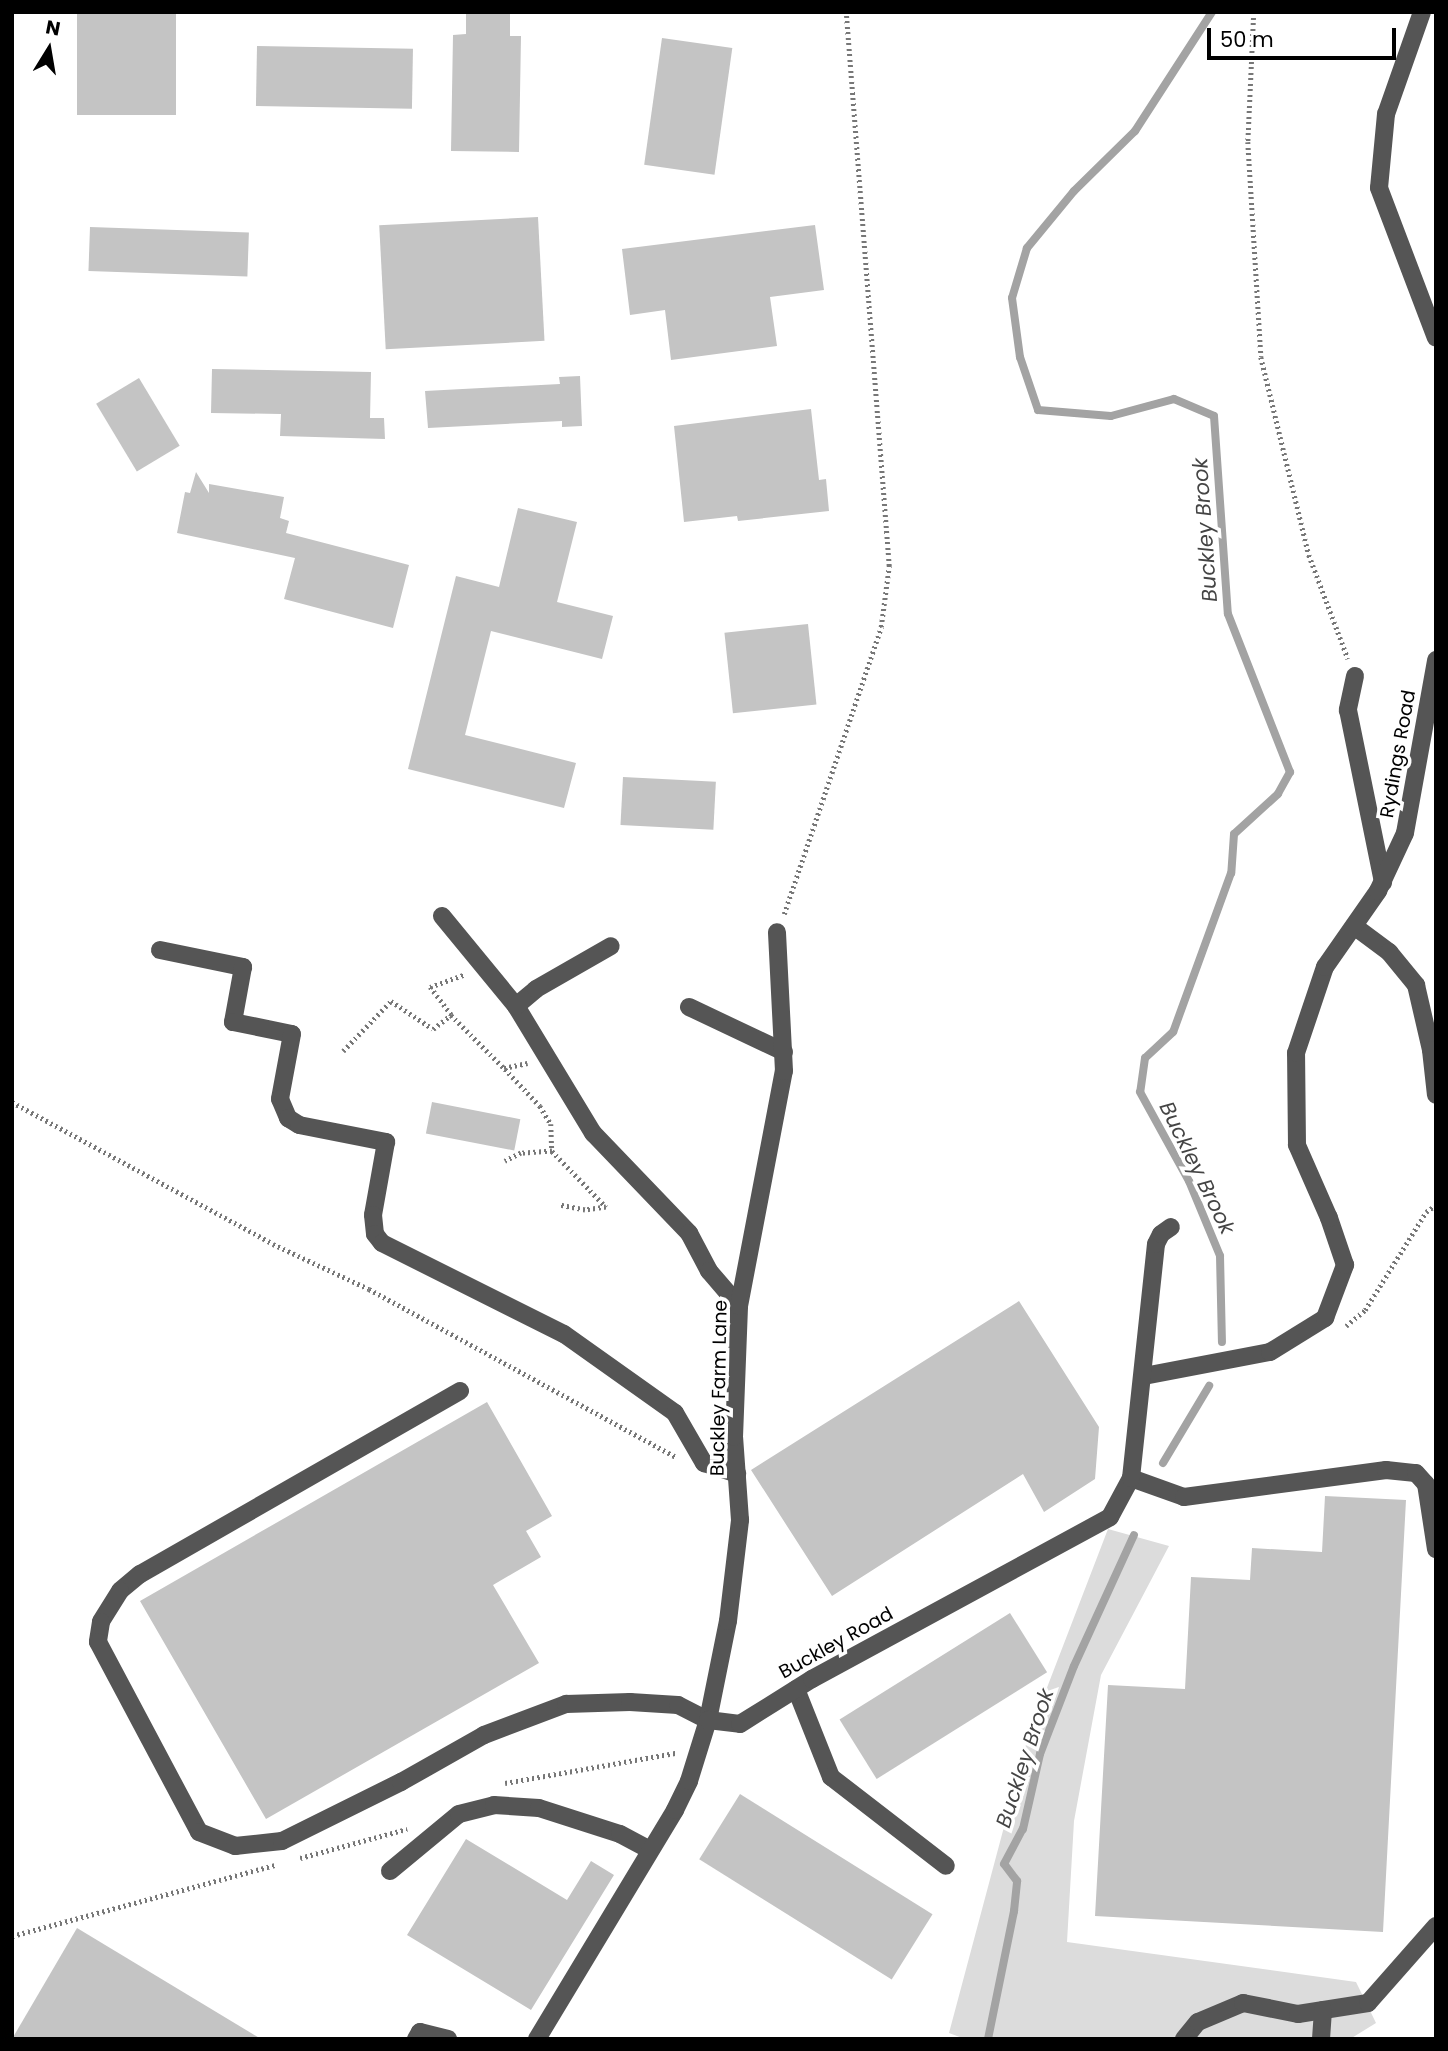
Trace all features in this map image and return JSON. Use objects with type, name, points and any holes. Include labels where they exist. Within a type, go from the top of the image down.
[{"type":"street","points":[[1422,12],[1386,114],[1379,188],[1436,338]]},
{"type":"street","name":"Rydings Road","points":[[1144,1376],[1270,1352],[1325,1318],[1345,1265],[1329,1218],[1297,1145],[1296,1053],[1325,967],[1382,882],[1405,833],[1436,660]]},
{"type":"street","points":[[1355,676],[1348,710],[1382,882]]},
{"type":"street","points":[[442,916],[516,1006],[593,1133],[689,1233],[709,1271],[739,1306]]},
{"type":"street","points":[[1354,926],[1389,952],[1416,985],[1436,1095]]},
{"type":"street","name":"Buckley Farm Lane","points":[[708,1720],[728,1620],[740,1520],[734,1437],[739,1306],[784,1071],[778,932]]},
{"type":"street","points":[[516,1006],[536,989],[611,946]]},
{"type":"street","points":[[160,950],[243,967],[233,1023],[292,1034],[280,1099],[288,1118],[299,1125],[386,1142],[373,1215],[375,1234],[382,1243],[564,1334],[675,1413],[704,1463],[737,1474]]},
{"type":"street","points":[[689,1007],[783,1052]]},
{"type":"street","name":"Buckley Road","points":[[708,1720],[740,1724],[796,1689],[1110,1517],[1131,1478],[1156,1244],[1161,1234],[1171,1227]]},
{"type":"street","points":[[460,1391],[140,1574],[121,1591],[101,1622],[98,1642],[200,1832],[234,1846],[282,1842],[401,1782],[484,1735],[566,1704],[678,1704],[708,1720],[696,1750],[689,1781],[537,2039]]},
{"type":"street","points":[[1131,1478],[1184,1497],[1386,1470],[1416,1473],[1426,1484],[1436,1549]]},
{"type":"street","points":[[796,1689],[831,1777],[946,1866]]},
{"type":"street","points":[[390,1871],[459,1814],[494,1805],[539,1808],[620,1834],[650,1850]]},
{"type":"street","points":[[1184,2039],[1198,2022],[1242,2003],[1298,2014],[1368,2003],[1436,1926]]},
{"type":"street","points":[[1321,2039],[1323,2010]]},
{"type":"street","points":[[416,2039],[420,2032],[448,2039]]},
{"type":"path","points":[[778,932],[881,627],[889,566],[846,12]]},
{"type":"path","points":[[1254,12],[1248,142],[1261,357],[1309,555],[1355,676]]},
{"type":"path","points":[[485,966],[430,987],[451,1015],[540,1106],[551,1124],[552,1151],[606,1207],[586,1210],[559,1205]]},
{"type":"path","points":[[343,1051],[391,1001],[433,1029],[451,1015]]},
{"type":"path","points":[[504,1068],[519,1067],[545,1055]]},
{"type":"path","points":[[12,1102],[273,1244],[369,1289],[670,1457],[704,1463]]},
{"type":"path","points":[[505,1161],[521,1153],[552,1151]]},
{"type":"path","points":[[1337,1333],[1365,1310],[1426,1212],[1436,1205]]},
{"type":"path","points":[[492,1786],[696,1750]]},
{"type":"path","points":[[291,1860],[410,1828]]},
{"type":"path","points":[[12,1936],[278,1864]]},
{"type":"shaded area","points":[[1108,1529],[1169,1546],[1101,1675],[1074,1821],[1067,1942],[1356,1982],[1376,2023],[1350,2039],[965,2039],[949,2033],[1028,1737]]},
{"type":"building","points":[[77,12],[176,12],[176,115],[77,115]]},
{"type":"building","points":[[466,12],[510,12],[510,36],[521,36],[519,152],[451,151],[453,35],[466,34]]},
{"type":"building","points":[[662,38],[732,48],[714,175],[644,165]]},
{"type":"building","points":[[257,46],[413,49],[412,109],[256,106]]},
{"type":"building","points":[[538,217],[544,341],[386,349],[379,225]]},
{"type":"building","points":[[815,225],[824,290],[770,297],[777,346],[671,360],[665,310],[630,315],[622,249]]},
{"type":"building","points":[[90,227],[249,233],[247,277],[88,271]]},
{"type":"building","points":[[212,369],[371,372],[370,418],[384,418],[385,439],[280,436],[281,414],[211,413]]},
{"type":"building","points":[[580,376],[582,426],[562,427],[562,421],[428,428],[425,391],[560,384],[559,377]]},
{"type":"building","points":[[139,378],[180,446],[137,471],[96,404]]},
{"type":"building","points":[[811,409],[819,480],[826,479],[829,511],[738,521],[737,516],[684,522],[674,426]]},
{"type":"building","points":[[196,472],[209,493],[209,484],[284,497],[280,518],[289,521],[286,533],[409,565],[393,628],[284,599],[295,558],[177,533],[185,492],[190,493]]},
{"type":"building","points":[[518,508],[577,522],[557,602],[613,616],[602,659],[491,631],[465,735],[576,763],[564,808],[408,769],[456,576],[499,587]]},
{"type":"building","points":[[808,624],[816,705],[733,713],[724,633]]},
{"type":"building","points":[[623,777],[716,782],[713,830],[620,825]]},
{"type":"building","points":[[432,1102],[520,1119],[514,1151],[426,1133]]},
{"type":"building","points":[[1019,1301],[1099,1427],[1095,1479],[1044,1512],[1023,1474],[832,1596],[751,1470]]},
{"type":"building","points":[[487,1402],[552,1516],[526,1531],[541,1557],[493,1585],[539,1663],[266,1819],[140,1601]]},
{"type":"building","points":[[1325,1496],[1406,1500],[1383,1932],[1095,1916],[1108,1685],[1185,1689],[1191,1577],[1250,1580],[1252,1548],[1322,1552]]},
{"type":"building","points":[[1010,1613],[1047,1672],[877,1779],[840,1720]]},
{"type":"building","points":[[740,1794],[933,1914],[892,1980],[699,1859]]},
{"type":"building","points":[[466,1839],[567,1900],[591,1861],[614,1875],[531,2010],[407,1935]]},
{"type":"building","points":[[77,1928],[261,2039],[12,2039]]},
{"type":"waterway","name":"Buckley Brook","points":[[1212,12],[1135,131],[1074,191],[1027,248],[1012,298],[1020,357],[1038,410],[1111,416],[1174,399],[1214,416],[1228,614],[1290,772],[1278,794],[1234,834],[1231,873],[1173,1032],[1145,1058],[1140,1092],[1189,1181],[1220,1256],[1222,1342]]},
{"type":"waterway","name":"Buckley Brook","points":[[1163,1463],[1209,1386]]},
{"type":"waterway","name":"Buckley Brook","points":[[988,2039],[1014,1911],[1017,1881],[1004,1864],[1023,1829],[1040,1754],[1074,1666],[1134,1535]]}]
